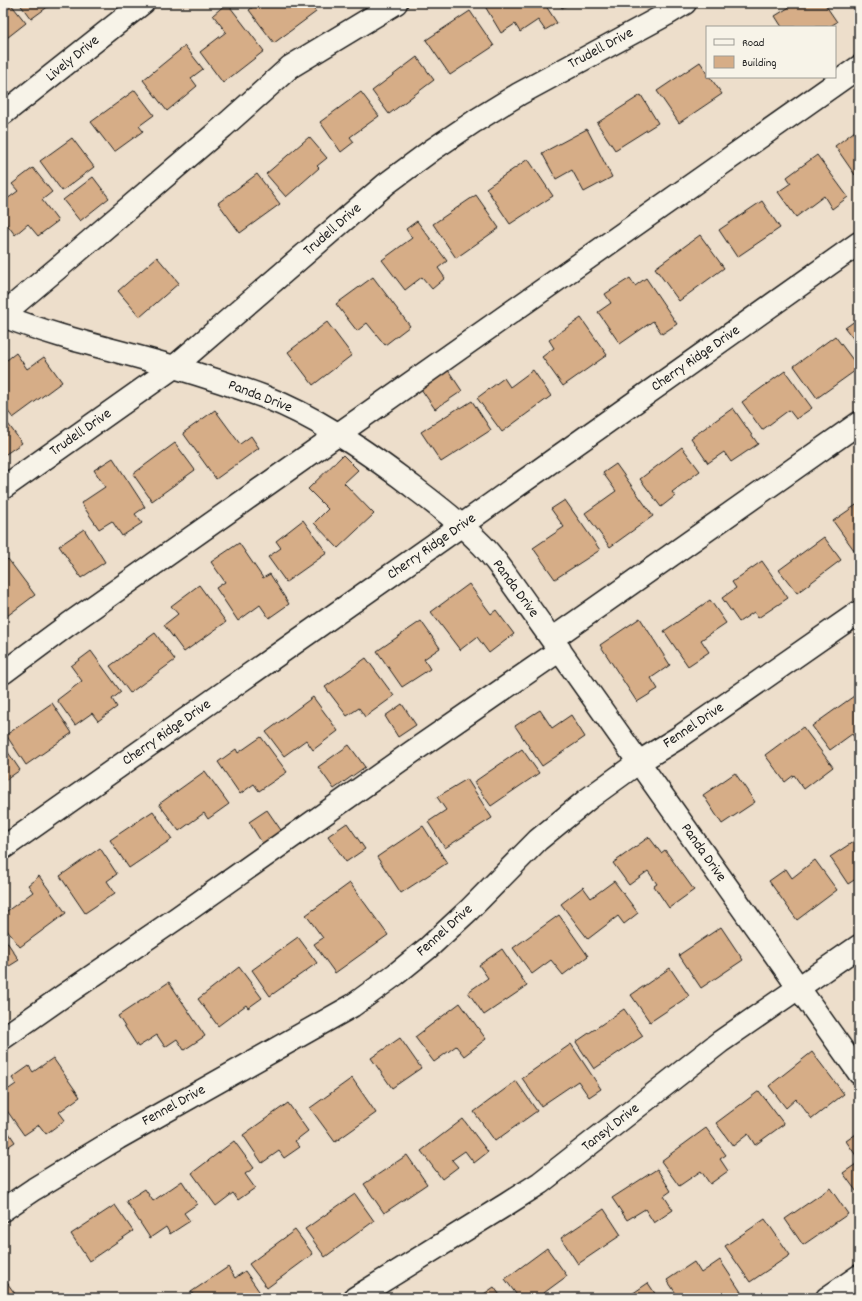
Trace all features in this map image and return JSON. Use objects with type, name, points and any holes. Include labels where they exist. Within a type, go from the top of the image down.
[{"type":"street","name":"Lively Drive","points":[[3,114],[143,3]]},
{"type":"street","points":[[3,311],[14,304],[77,252],[223,128],[290,67],[396,3]]},
{"type":"street","name":"Trudell Drive","points":[[3,488],[174,367],[386,184],[432,150],[519,94],[685,3]]},
{"type":"street","points":[[3,673],[69,624],[859,67]]},
{"type":"street","name":"Cherry Ridge Drive","points":[[3,848],[462,526],[859,243]]},
{"type":"street","name":"Panda Drive","points":[[3,316],[84,343],[174,367],[266,398],[297,411],[339,434],[382,464],[444,511],[478,540],[504,572],[859,1073]]},
{"type":"street","points":[[3,1038],[184,914],[406,756],[859,423]]},
{"type":"street","name":"Fennel Drive","points":[[3,1210],[34,1189],[118,1138],[352,1006],[396,974],[428,948],[469,910],[538,840],[588,799],[639,762],[678,738],[859,612]]},
{"type":"street","name":"Tansyl Drive","points":[[355,1298],[540,1183],[720,1042],[859,946]]},
{"type":"street","points":[[827,1298],[859,1276]]},
{"type":"building","points":[[10,3],[26,23],[3,41],[3,9]]},
{"type":"building","points":[[19,3],[53,3],[31,19]]},
{"type":"building","points":[[227,3],[264,51],[223,83],[200,52],[226,32],[213,15]]},
{"type":"building","points":[[258,3],[309,3],[316,12],[274,43],[249,10]]},
{"type":"building","points":[[483,3],[544,3],[557,23],[545,30],[538,20],[520,32],[515,24],[501,33]]},
{"type":"building","points":[[559,3],[571,3],[562,8]]},
{"type":"building","points":[[796,3],[824,3],[837,22],[831,26],[781,26],[775,16]]},
{"type":"building","points":[[470,11],[494,46],[450,75],[426,40]]},
{"type":"building","points":[[185,46],[203,69],[191,78],[197,86],[167,111],[143,80]]},
{"type":"building","points":[[417,57],[434,80],[389,114],[372,91]]},
{"type":"building","points":[[700,62],[706,71],[706,78],[711,78],[722,94],[679,123],[657,91]]},
{"type":"building","points":[[135,90],[154,115],[139,126],[143,131],[114,152],[91,122]]},
{"type":"building","points":[[361,92],[379,116],[350,137],[354,142],[341,152],[320,122]]},
{"type":"building","points":[[641,95],[658,123],[615,150],[597,123]]},
{"type":"building","points":[[859,128],[859,172],[855,175],[835,146]]},
{"type":"building","points":[[587,129],[612,177],[584,192],[572,170],[556,179],[542,153]]},
{"type":"building","points":[[309,137],[327,158],[317,166],[319,168],[286,197],[266,174]]},
{"type":"building","points":[[72,138],[94,167],[62,191],[40,161]]},
{"type":"building","points":[[817,155],[848,197],[832,209],[824,196],[796,217],[778,192],[791,183],[787,177]]},
{"type":"building","points":[[528,159],[553,196],[510,224],[486,188]]},
{"type":"building","points":[[33,168],[52,192],[42,200],[58,221],[38,236],[28,224],[15,235],[3,219],[3,202],[18,191],[12,184]]},
{"type":"building","points":[[257,174],[280,204],[240,233],[218,203]]},
{"type":"building","points":[[93,177],[109,198],[80,221],[63,200]]},
{"type":"building","points":[[476,195],[499,228],[456,258],[433,224]]},
{"type":"building","points":[[762,201],[780,228],[737,257],[719,230]]},
{"type":"building","points":[[417,221],[447,261],[438,268],[445,278],[432,289],[422,277],[405,290],[382,260],[412,238],[406,229]]},
{"type":"building","points":[[700,235],[724,268],[679,301],[655,268]]},
{"type":"building","points":[[157,257],[179,283],[140,317],[118,291]]},
{"type":"building","points":[[373,277],[410,326],[385,345],[367,323],[357,331],[336,304]]},
{"type":"building","points":[[630,278],[635,286],[646,278],[677,324],[662,334],[653,321],[620,344],[598,312],[611,303],[605,294]]},
{"type":"building","points":[[581,318],[607,355],[563,386],[542,357],[554,348],[549,340]]},
{"type":"building","points":[[859,318],[859,346],[845,328]]},
{"type":"building","points":[[327,322],[352,355],[313,385],[288,352]]},
{"type":"building","points":[[835,336],[859,368],[817,398],[794,366]]},
{"type":"building","points":[[16,353],[27,369],[44,357],[62,382],[13,418],[3,405],[3,363]]},
{"type":"building","points":[[448,370],[462,391],[435,409],[421,389]]},
{"type":"building","points":[[533,370],[551,396],[502,432],[477,398],[504,378],[510,387]]},
{"type":"building","points":[[785,371],[812,408],[796,419],[789,410],[762,430],[742,402]]},
{"type":"building","points":[[472,401],[491,430],[441,462],[421,432]]},
{"type":"building","points":[[733,408],[758,444],[731,462],[724,452],[708,463],[691,438]]},
{"type":"building","points":[[215,410],[240,444],[251,436],[259,448],[216,479],[183,433]]},
{"type":"building","points":[[3,417],[22,443],[3,456]]},
{"type":"building","points":[[175,443],[195,470],[152,501],[133,474]]},
{"type":"building","points":[[682,447],[700,471],[672,492],[675,496],[661,507],[640,479]]},
{"type":"building","points":[[343,455],[358,470],[344,483],[374,514],[338,548],[314,523],[328,509],[308,489]]},
{"type":"building","points":[[113,458],[145,507],[135,514],[142,523],[122,536],[112,521],[99,529],[81,503],[105,487],[94,470]]},
{"type":"building","points":[[616,464],[653,516],[610,547],[585,513],[616,491],[603,473]]},
{"type":"building","points":[[565,500],[600,550],[555,579],[533,548],[564,527],[551,509]]},
{"type":"building","points":[[859,503],[859,547],[854,550],[833,521]]},
{"type":"building","points":[[303,520],[327,553],[286,582],[268,557],[281,548],[276,541]]},
{"type":"building","points":[[84,529],[105,562],[81,578],[59,546]]},
{"type":"building","points":[[824,537],[841,560],[797,593],[779,570]]},
{"type":"building","points":[[239,543],[263,578],[270,574],[289,604],[269,618],[260,605],[238,621],[216,588],[225,582],[211,562]]},
{"type":"building","points":[[8,559],[35,595],[3,619],[3,563]]},
{"type":"building","points":[[762,561],[788,598],[758,618],[754,612],[739,622],[722,598],[736,588],[732,582]]},
{"type":"building","points":[[469,584],[491,614],[496,610],[514,634],[489,653],[477,637],[460,650],[431,612]]},
{"type":"building","points":[[199,585],[226,622],[184,652],[164,625],[178,614],[171,606]]},
{"type":"building","points":[[710,600],[726,623],[701,640],[709,652],[688,666],[664,631]]},
{"type":"building","points":[[640,618],[670,665],[651,678],[658,689],[637,702],[600,645]]},
{"type":"building","points":[[421,621],[440,648],[424,659],[430,669],[402,687],[377,651]]},
{"type":"building","points":[[155,633],[175,660],[130,693],[110,666]]},
{"type":"building","points":[[91,651],[121,692],[112,699],[117,707],[98,721],[92,713],[75,725],[57,700],[82,681],[71,666]]},
{"type":"building","points":[[366,658],[394,696],[365,717],[359,708],[347,716],[325,687]]},
{"type":"building","points":[[854,696],[859,702],[859,744],[852,734],[830,750],[812,726]]},
{"type":"building","points":[[313,697],[338,731],[313,750],[306,740],[284,756],[266,732]]},
{"type":"building","points":[[52,703],[72,733],[26,765],[6,735]]},
{"type":"building","points":[[402,704],[416,725],[398,737],[385,716]]},
{"type":"building","points":[[540,710],[552,728],[571,715],[585,737],[542,766],[515,726]]},
{"type":"building","points":[[803,727],[833,767],[804,789],[794,775],[785,782],[765,755]]},
{"type":"building","points":[[261,737],[287,772],[259,791],[254,784],[240,794],[218,762],[236,749],[238,753]]},
{"type":"building","points":[[3,745],[20,770],[3,782]]},
{"type":"building","points":[[349,745],[365,767],[334,789],[318,767]]},
{"type":"building","points":[[522,749],[539,773],[491,806],[474,782]]},
{"type":"building","points":[[205,771],[229,804],[208,819],[204,813],[179,831],[159,804]]},
{"type":"building","points":[[735,773],[755,802],[722,824],[703,795]]},
{"type":"building","points":[[467,779],[492,818],[445,848],[428,822],[446,810],[437,797]]},
{"type":"building","points":[[267,810],[283,833],[264,846],[249,822]]},
{"type":"building","points":[[153,811],[172,839],[129,868],[110,840]]},
{"type":"building","points":[[347,823],[365,849],[346,862],[328,836]]},
{"type":"building","points":[[423,826],[447,863],[401,893],[377,857]]},
{"type":"building","points":[[649,837],[661,853],[665,850],[694,890],[669,908],[654,886],[657,884],[648,871],[629,885],[613,863]]},
{"type":"building","points":[[859,838],[859,877],[848,884],[830,857]]},
{"type":"building","points":[[100,848],[117,874],[107,881],[115,893],[85,913],[60,876]]},
{"type":"building","points":[[815,860],[837,890],[797,920],[769,881],[786,869],[792,878]]},
{"type":"building","points":[[39,876],[66,913],[20,947],[3,925],[3,914],[33,892],[28,885]]},
{"type":"building","points":[[614,881],[638,913],[624,924],[618,916],[588,939],[561,904],[583,887],[591,898]]},
{"type":"building","points":[[350,883],[388,935],[335,973],[314,944],[323,938],[306,915]]},
{"type":"building","points":[[559,915],[588,956],[563,975],[551,960],[532,974],[513,948]]},
{"type":"building","points":[[721,927],[743,960],[701,988],[679,955]]},
{"type":"building","points":[[3,936],[19,960],[3,970]]},
{"type":"building","points":[[298,937],[317,963],[270,996],[252,970]]},
{"type":"building","points":[[502,949],[527,986],[484,1015],[468,992],[488,978],[479,965]]},
{"type":"building","points":[[239,967],[262,998],[248,1008],[246,1005],[218,1026],[198,999]]},
{"type":"building","points":[[670,968],[689,996],[650,1022],[631,995]]},
{"type":"building","points":[[169,982],[205,1036],[184,1050],[177,1039],[165,1047],[157,1035],[138,1047],[118,1016]]},
{"type":"building","points":[[460,1003],[486,1039],[464,1056],[456,1046],[434,1062],[415,1037]]},
{"type":"building","points":[[624,1009],[643,1036],[594,1069],[576,1042]]},
{"type":"building","points":[[400,1038],[421,1068],[392,1088],[371,1058]]},
{"type":"building","points":[[571,1044],[601,1089],[589,1097],[578,1081],[541,1106],[522,1078]]},
{"type":"building","points":[[812,1052],[844,1094],[812,1119],[796,1099],[786,1108],[769,1086]]},
{"type":"building","points":[[53,1058],[80,1097],[59,1112],[65,1120],[46,1134],[39,1125],[24,1135],[3,1105],[3,1093],[16,1084],[12,1078],[29,1066],[33,1072]]},
{"type":"building","points":[[352,1078],[376,1113],[335,1142],[310,1108]]},
{"type":"building","points":[[516,1081],[537,1111],[495,1141],[474,1112]]},
{"type":"building","points":[[759,1091],[784,1124],[755,1145],[748,1134],[733,1146],[716,1123]]},
{"type":"building","points":[[288,1103],[308,1131],[295,1141],[300,1147],[284,1158],[279,1151],[262,1163],[243,1135]]},
{"type":"building","points":[[463,1119],[488,1152],[474,1163],[465,1151],[452,1160],[458,1167],[442,1179],[421,1151]]},
{"type":"building","points":[[3,1124],[15,1142],[3,1150]]},
{"type":"building","points":[[706,1128],[726,1155],[720,1159],[728,1171],[710,1184],[701,1171],[679,1186],[661,1161]]},
{"type":"building","points":[[859,1132],[859,1160],[846,1141]]},
{"type":"building","points":[[234,1141],[254,1168],[245,1174],[255,1188],[238,1200],[233,1193],[216,1206],[192,1173]]},
{"type":"building","points":[[407,1155],[427,1184],[384,1213],[364,1184]]},
{"type":"building","points":[[859,1162],[859,1195],[843,1173]]},
{"type":"building","points":[[657,1169],[671,1191],[664,1196],[673,1210],[654,1223],[645,1209],[627,1220],[612,1198]]},
{"type":"building","points":[[182,1181],[197,1204],[184,1213],[190,1221],[170,1234],[166,1227],[150,1238],[126,1201],[145,1189],[153,1201]]},
{"type":"building","points":[[830,1188],[848,1214],[803,1245],[785,1219]]},
{"type":"building","points":[[355,1194],[374,1221],[325,1257],[305,1229]]},
{"type":"building","points":[[115,1205],[133,1231],[89,1261],[71,1234]]},
{"type":"building","points":[[604,1209],[621,1235],[578,1264],[561,1238]]},
{"type":"building","points":[[765,1219],[790,1255],[750,1282],[725,1246]]},
{"type":"building","points":[[295,1230],[313,1254],[267,1288],[249,1264]]},
{"type":"building","points":[[547,1248],[567,1276],[537,1298],[519,1298],[505,1279]]},
{"type":"building","points":[[720,1260],[741,1292],[731,1298],[679,1298],[667,1280],[694,1262],[701,1273]]},
{"type":"building","points":[[228,1267],[235,1278],[245,1271],[261,1294],[255,1298],[196,1298],[191,1292]]},
{"type":"building","points":[[3,1277],[18,1298],[3,1298]]},
{"type":"building","points":[[648,1283],[658,1298],[626,1298]]},
{"type":"building","points":[[494,1287],[502,1298],[478,1298]]}]
